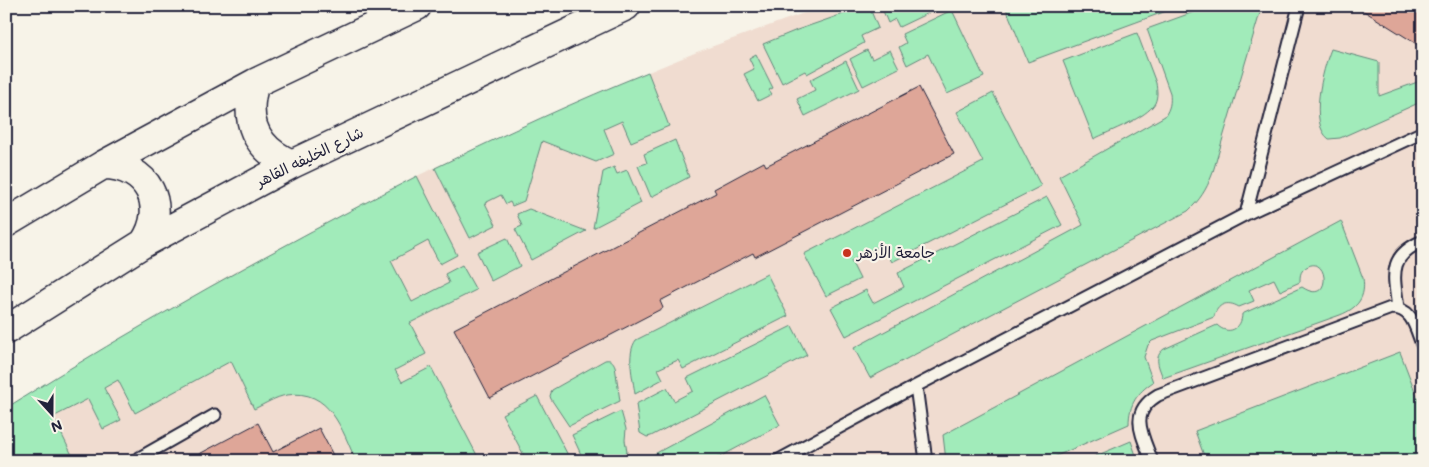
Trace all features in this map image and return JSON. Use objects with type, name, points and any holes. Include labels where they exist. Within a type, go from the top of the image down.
[{"type":"main road","points":[[6,223],[103,165],[255,83],[417,6]]},
{"type":"main road","name":"شارع الخليفه القاهر","points":[[6,330],[144,244],[292,164],[626,6]]},
{"type":"main road","points":[[255,83],[250,107],[255,132],[270,152],[292,164]]},
{"type":"main road","points":[[103,165],[116,165],[128,168],[147,185],[153,196],[155,221],[151,233],[144,244]]},
{"type":"lane","points":[[1246,214],[1299,6]]},
{"type":"lane","points":[[777,461],[916,386],[1246,214],[1423,132]]},
{"type":"lane","points":[[1398,308],[1394,272],[1396,264],[1406,250],[1423,241]]},
{"type":"lane","points":[[1152,461],[1140,428],[1140,418],[1143,408],[1158,395],[1391,308],[1398,308],[1410,315],[1423,347]]},
{"type":"lane","points":[[916,386],[926,461]]},
{"type":"lane","points":[[134,461],[215,416]]},
{"type":"shaded area","name":"جامعة الأزهر","points":[[823,6],[1423,6],[1423,461],[6,461],[6,408],[226,277],[417,176],[504,135],[600,92],[697,52]]},
{"type":"green space","points":[[869,6],[878,28],[861,36],[864,43],[807,74],[805,71],[782,83],[763,44]]},
{"type":"green space","points":[[881,6],[943,6],[899,27],[895,19],[888,23]]},
{"type":"green space","points":[[1005,6],[1180,6],[1028,62]]},
{"type":"green space","points":[[1210,6],[1262,6],[1212,175],[1196,203],[1188,211],[870,378],[854,348],[1083,225],[1059,176],[1165,116],[1170,105],[1170,93],[1147,29]]},
{"type":"green space","points":[[952,10],[984,77],[947,94],[928,54],[907,65],[899,47],[906,43],[902,34]]},
{"type":"green space","points":[[1137,33],[1156,83],[1157,95],[1155,103],[1151,109],[1136,119],[1094,139],[1063,61]]},
{"type":"green space","points":[[1331,49],[1379,62],[1379,96],[1423,80],[1423,101],[1340,138],[1329,139],[1323,132],[1319,121],[1318,109],[1321,82]]},
{"type":"green space","points":[[867,50],[872,59],[890,50],[899,68],[863,86],[850,59]]},
{"type":"green space","points":[[756,54],[773,88],[769,90],[772,94],[758,101],[744,74],[754,69],[749,58]]},
{"type":"green space","points":[[846,61],[859,89],[805,116],[797,99],[815,90],[810,80]]},
{"type":"green space","points":[[648,72],[669,126],[631,142],[622,121],[604,129],[614,154],[596,162],[542,141],[524,201],[512,206],[510,202],[506,204],[501,195],[485,203],[496,225],[470,238],[435,168],[594,94]]},
{"type":"green space","points":[[993,93],[1041,186],[892,262],[882,245],[851,261],[860,279],[826,296],[804,254],[983,162],[957,112]]},
{"type":"green space","points":[[675,140],[689,177],[651,197],[638,166],[647,163],[644,154]]},
{"type":"green space","points":[[614,167],[617,174],[627,170],[641,203],[593,228],[603,172]]},
{"type":"green space","points":[[417,176],[457,255],[440,264],[428,241],[391,261],[412,302],[449,283],[445,274],[462,265],[476,290],[410,323],[426,354],[395,370],[402,382],[431,367],[480,461],[356,461],[339,425],[324,405],[314,398],[302,395],[287,395],[254,409],[231,361],[135,413],[118,380],[104,388],[121,420],[103,429],[88,399],[53,417],[75,461],[6,461],[6,408],[107,346],[209,288]]},
{"type":"green space","points":[[1047,197],[1062,225],[846,336],[831,308],[866,290],[873,303],[904,287],[898,273]]},
{"type":"green space","points":[[529,209],[586,231],[531,260],[515,229],[522,226],[517,214]]},
{"type":"green space","points":[[1341,221],[1364,285],[1362,296],[1352,309],[1340,315],[1163,378],[1158,359],[1164,349],[1217,325],[1226,330],[1234,329],[1240,324],[1242,314],[1302,287],[1312,292],[1319,290],[1323,286],[1324,279],[1323,272],[1319,267],[1313,265],[1302,271],[1300,282],[1280,291],[1274,279],[1249,290],[1254,301],[1239,307],[1223,304],[1217,309],[1214,317],[1152,341],[1148,345],[1144,357],[1153,382],[1142,390],[1132,405],[1129,424],[1045,461],[946,461],[943,435]]},
{"type":"green space","points":[[507,238],[520,266],[491,281],[477,252]]},
{"type":"green space","points":[[767,274],[788,316],[683,369],[678,360],[658,369],[663,379],[635,394],[631,352],[636,340]]},
{"type":"green space","points":[[792,326],[807,355],[651,436],[647,437],[640,433],[636,404],[667,388],[674,401],[693,391],[687,378]]},
{"type":"green space","points":[[1400,352],[1423,412],[1423,461],[1206,461],[1195,431]]},
{"type":"green space","points":[[605,360],[612,361],[615,366],[620,401],[569,426],[551,399],[552,390]]},
{"type":"green space","points":[[764,395],[780,425],[712,461],[649,461],[647,458]]},
{"type":"green space","points":[[537,396],[571,461],[527,461],[502,414]]},
{"type":"green space","points":[[621,411],[626,429],[627,452],[609,461],[584,461],[572,435]]},
{"type":"green space","points":[[1131,441],[1138,461],[1084,461]]},
{"type":"building","points":[[1356,6],[1423,6],[1423,48]]},
{"type":"building","points":[[919,87],[954,154],[755,257],[753,253],[660,301],[663,308],[490,398],[454,329],[716,193],[714,189],[764,162],[766,166]]},
{"type":"building","points":[[258,423],[273,452],[319,428],[336,461],[186,461]]},
{"type":"place","name":"جامعة الأزهر","points":[[847,253]]}]
